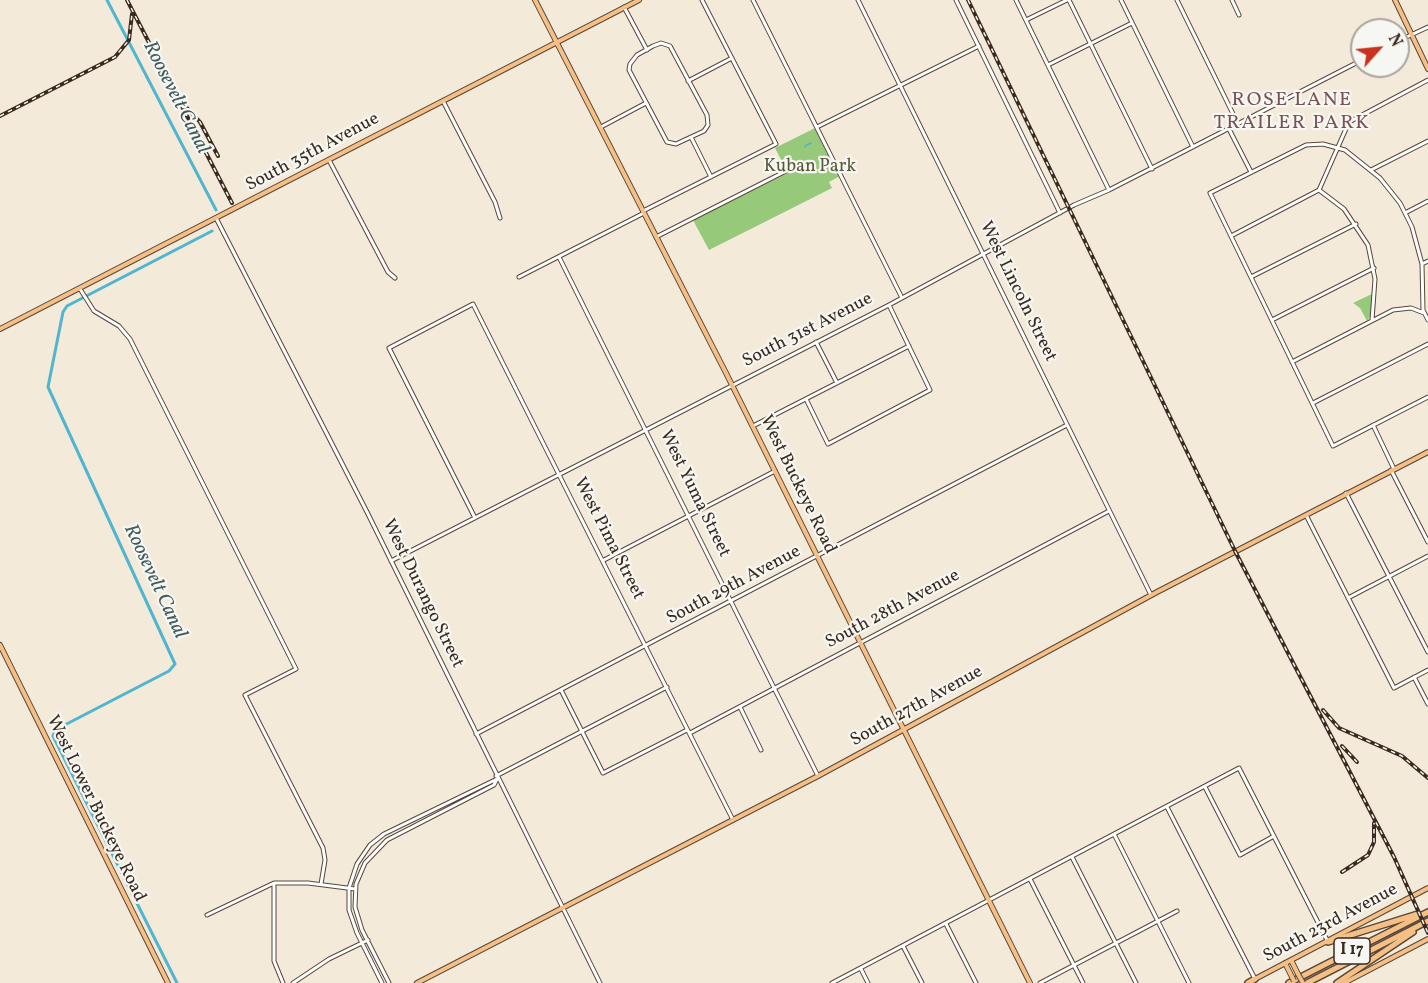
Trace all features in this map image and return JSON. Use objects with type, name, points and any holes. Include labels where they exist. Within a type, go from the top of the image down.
[{"type":"highway","points":[[1328,942],[1428,911]]},
{"type":"highway","name":"I 17","points":[[1289,983],[1428,911]]},
{"type":"highway","points":[[1337,983],[1428,921]]},
{"type":"highway","name":"I 17","points":[[1305,983],[1428,921]]},
{"type":"highway","points":[[1247,983],[1255,979]]},
{"type":"main road","name":"West Buckeye Road","points":[[536,0],[732,385],[1030,983]]},
{"type":"main road","name":"South 35th Avenue","points":[[0,329],[556,40],[624,7],[629,2],[639,0]]},
{"type":"main road","points":[[1395,0],[1428,69]]},
{"type":"main road","name":"South 27th Avenue","points":[[417,983],[818,776],[1151,595],[1428,452]]},
{"type":"main road","name":"West Lower Buckeye Road","points":[[0,645],[168,983]]},
{"type":"main road","name":"South 23rd Avenue","points":[[1255,979],[1428,888]]},
{"type":"main road","points":[[1346,983],[1428,939]]},
{"type":"main road","points":[[1291,960],[1305,983]]},
{"type":"main road","points":[[1285,963],[1295,983]]},
{"type":"street","points":[[519,278],[776,144],[702,0]]},
{"type":"street","points":[[753,0],[901,296]]},
{"type":"street","name":"West Lincoln Street","points":[[858,0],[1151,595]]},
{"type":"street","points":[[956,0],[1060,213]]},
{"type":"street","points":[[1016,0],[1109,190]]},
{"type":"street","points":[[1026,20],[1068,0],[1152,169]]},
{"type":"street","points":[[1121,0],[1193,147]]},
{"type":"street","points":[[1177,0],[1238,124]]},
{"type":"street","points":[[1232,0],[1239,15]]},
{"type":"street","points":[[624,7],[647,50]]},
{"type":"street","points":[[1048,65],[1132,23]]},
{"type":"street","points":[[1412,34],[1428,27]]},
{"type":"street","points":[[662,44],[669,46],[688,81],[707,115],[708,125],[704,130],[676,144],[667,142],[629,70],[630,64],[647,50],[662,44]]},
{"type":"street","points":[[817,127],[979,46]]},
{"type":"street","points":[[688,81],[732,58]]},
{"type":"street","name":"South 31st Avenue","points":[[391,561],[816,342],[1060,213],[1152,169],[1350,66]]},
{"type":"street","points":[[1231,236],[1319,190],[1349,122],[1428,80]]},
{"type":"street","points":[[443,100],[495,202],[500,218]]},
{"type":"street","points":[[601,127],[646,103]]},
{"type":"street","points":[[1229,129],[1251,172]]},
{"type":"street","points":[[691,137],[711,177]]},
{"type":"street","points":[[1371,170],[1428,141]]},
{"type":"street","points":[[1428,320],[1424,314],[1422,264],[1405,213],[1390,190],[1371,170],[1338,147],[1323,144],[1306,146],[1210,193],[1333,446],[1428,397]]},
{"type":"street","points":[[329,160],[388,272],[396,278]]},
{"type":"street","points":[[657,237],[786,171]]},
{"type":"street","points":[[1319,190],[1333,199],[1356,224],[1368,244],[1374,268],[1376,295],[1372,320]]},
{"type":"street","points":[[1405,213],[1428,201]]},
{"type":"street","name":"West Durango Street","points":[[216,218],[391,561],[496,778],[600,983]]},
{"type":"street","points":[[1251,277],[1356,224]]},
{"type":"street","name":"West Yuma Street","points":[[559,257],[647,429],[818,776]]},
{"type":"street","points":[[1422,264],[1428,261]]},
{"type":"street","points":[[1272,320],[1374,268]]},
{"type":"street","points":[[80,289],[94,311],[119,326],[130,339],[296,669],[244,695],[322,848],[325,860],[321,884]]},
{"type":"street","name":"West Pima Street","points":[[475,518],[389,348],[473,304],[560,472],[733,820]]},
{"type":"street","points":[[806,399],[828,444],[930,390],[889,304]]},
{"type":"street","points":[[1292,362],[1393,309],[1411,308],[1424,314]]},
{"type":"street","points":[[816,342],[837,384]]},
{"type":"street","points":[[1313,404],[1428,344]]},
{"type":"street","points":[[753,427],[909,346]]},
{"type":"street","name":"South 29th Avenue","points":[[476,735],[1067,425]]},
{"type":"street","points":[[1373,425],[1428,542]]},
{"type":"street","points":[[604,560],[775,471]]},
{"type":"street","points":[[1346,493],[1428,652]]},
{"type":"street","name":"South 28th Avenue","points":[[581,731],[603,772],[775,688],[1109,511]]},
{"type":"street","points":[[1305,514],[1394,688],[1428,670]]},
{"type":"street","points":[[1348,598],[1428,556]]},
{"type":"street","points":[[1414,677],[1428,704]]},
{"type":"street","points":[[382,983],[351,916],[350,888],[357,864],[376,840],[667,687]]},
{"type":"street","points":[[561,690],[581,731]]},
{"type":"street","points":[[740,706],[761,750]]},
{"type":"street","points":[[832,983],[1239,768],[1328,942]]},
{"type":"street","points":[[389,983],[357,916],[355,889],[365,863],[379,846],[493,785],[496,778]]},
{"type":"street","points":[[1204,786],[1240,855],[1274,836]]},
{"type":"street","points":[[1167,807],[1255,979]]},
{"type":"street","points":[[1114,834],[1189,983]]},
{"type":"street","points":[[1072,856],[1136,983]]},
{"type":"street","points":[[1030,879],[1083,983]]},
{"type":"street","points":[[274,883],[274,961],[283,983]]},
{"type":"street","points":[[207,915],[274,883],[321,884],[355,889]]},
{"type":"street","points":[[1040,983],[1177,911]]},
{"type":"street","points":[[946,924],[976,983]]},
{"type":"street","points":[[293,983],[329,959],[368,940]]},
{"type":"street","points":[[903,946],[922,983]]},
{"type":"street","points":[[860,968],[868,983]]},
{"type":"green space","name":"Kuban Park","points":[[815,128],[840,176],[829,182],[832,188],[709,250],[693,220],[788,173],[775,148]]},
{"type":"green space","points":[[1374,293],[1371,315],[1367,321],[1360,308],[1353,303]]},
{"type":"waterway","name":"Roosevelt Canal","points":[[107,0],[216,210]]},
{"type":"waterway","points":[[807,145],[811,143]]},
{"type":"waterway","name":"Roosevelt Canal","points":[[177,983],[53,736],[55,730],[169,671],[175,664],[48,387],[63,312],[67,306],[212,231]]},
{"type":"railway","points":[[127,0],[232,203]]},
{"type":"railway","points":[[968,0],[1235,551],[1394,857],[1428,933]]},
{"type":"railway","points":[[0,116],[115,57],[129,40],[132,14]]},
{"type":"railway","points":[[187,108],[200,122],[218,156]]},
{"type":"railway","points":[[1323,710],[1339,728],[1402,756],[1428,778]]},
{"type":"railway","points":[[1342,746],[1357,762]]},
{"type":"railway","points":[[1342,872],[1368,855],[1374,842],[1374,823]]},
{"type":"district","name":"ROSE LANE TRAILER PARK","points":[[1292,112]]}]
